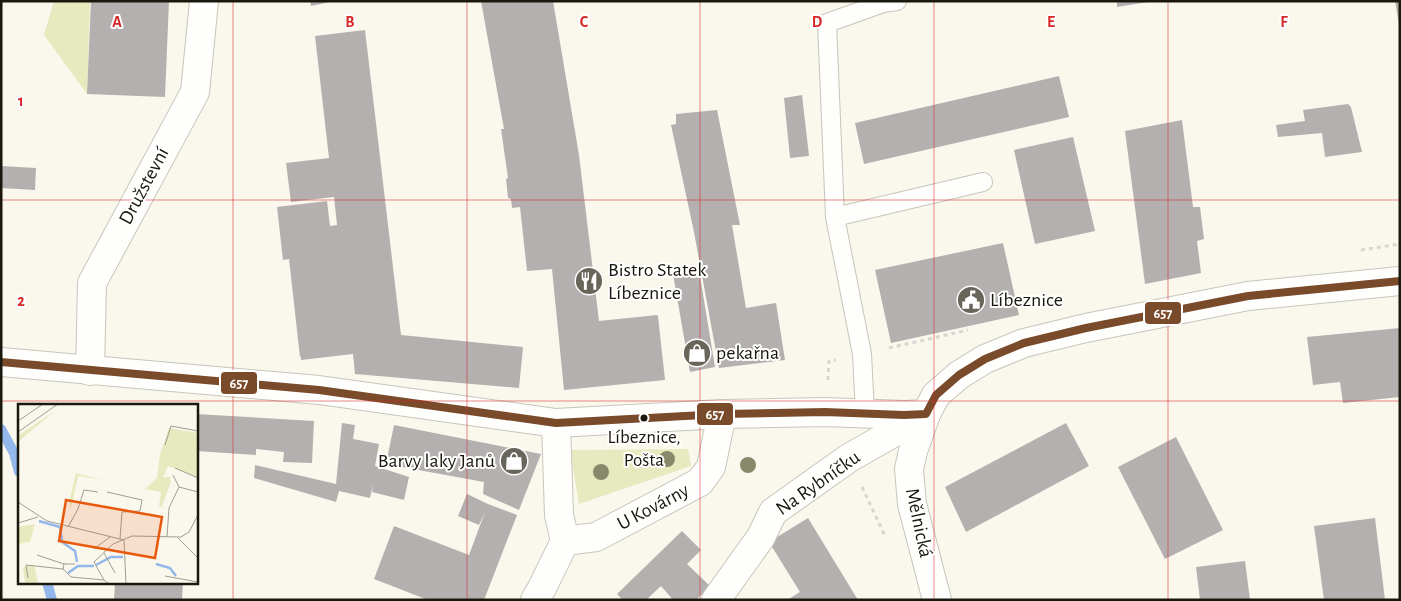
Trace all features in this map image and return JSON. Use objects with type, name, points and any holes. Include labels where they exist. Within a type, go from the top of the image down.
[{"type":"street","name":"Družstevní","points":[[90,371],[92,283],[195,92],[204,1]]},
{"type":"street","name":"Mělnická","points":[[938,600],[912,504],[909,470],[913,451],[926,414],[936,395],[959,374],[985,359],[1024,343],[1086,328],[1248,296],[1400,281]]},
{"type":"street","points":[[1,362],[319,390],[556,424],[722,414],[826,412],[926,414]]},
{"type":"street","name":"U Kovárny","points":[[565,541],[596,538],[700,482],[711,467],[722,414]]},
{"type":"street","name":"Na Rybníčku","points":[[716,600],[761,537],[773,512],[849,458],[926,414]]},
{"type":"street","points":[[535,600],[565,541],[559,515],[556,424]]},
{"type":"lane","points":[[865,413],[862,354],[835,217],[827,23],[883,3],[897,1]]},
{"type":"lane","points":[[835,217],[983,182]]},
{"type":"green space","points":[[54,1],[90,1],[87,94],[44,35]]},
{"type":"green space","points":[[688,449],[691,466],[579,504],[570,450]]},
{"type":"building","points":[[91,1],[169,1],[165,97],[87,94]]},
{"type":"building","points":[[310,1],[329,1],[330,2],[311,6]]},
{"type":"building","points":[[481,1],[553,1],[579,155],[599,321],[657,315],[665,380],[564,390],[552,269],[527,271],[520,207],[512,208],[511,199],[508,198],[506,179],[508,178],[501,129],[504,129]]},
{"type":"building","points":[[1117,1],[1148,1],[1148,2],[1117,7]]},
{"type":"building","points":[[1395,1],[1400,1],[1400,24],[1399,24]]},
{"type":"building","points":[[365,30],[401,335],[523,347],[519,388],[355,374],[353,354],[301,360],[289,259],[283,260],[277,207],[327,201],[330,226],[337,225],[334,197],[291,202],[286,163],[329,158],[315,36]]},
{"type":"building","points":[[1059,76],[1069,117],[864,164],[855,123]]},
{"type":"building","points":[[802,95],[809,156],[790,158],[784,98]]},
{"type":"building","points":[[1348,104],[1351,107],[1362,152],[1325,157],[1322,133],[1278,137],[1276,125],[1305,121],[1303,110]]},
{"type":"building","points":[[717,110],[740,225],[732,225],[746,308],[776,303],[785,360],[719,368],[694,232],[671,125],[676,124],[676,114]]},
{"type":"building","points":[[1182,120],[1193,207],[1200,207],[1204,239],[1197,241],[1201,273],[1145,284],[1125,131]]},
{"type":"building","points":[[1073,137],[1095,231],[1035,244],[1014,150]]},
{"type":"building","points":[[1,166],[36,168],[35,190],[1,188]]},
{"type":"building","points":[[1003,243],[1019,315],[891,343],[875,270]]},
{"type":"building","points":[[699,270],[715,367],[690,372],[673,274]]},
{"type":"building","points":[[1400,328],[1400,397],[1343,403],[1340,382],[1313,385],[1307,337]]},
{"type":"building","points":[[198,414],[314,421],[312,463],[283,462],[284,452],[256,449],[256,455],[198,451]]},
{"type":"building","points":[[342,423],[355,425],[353,439],[379,444],[375,466],[409,477],[404,500],[372,492],[373,484],[370,498],[339,491],[336,502],[254,478],[255,465],[336,484]]},
{"type":"building","points":[[1066,423],[1089,466],[966,532],[945,487]]},
{"type":"building","points":[[394,425],[541,454],[519,510],[483,494],[484,482],[386,464]]},
{"type":"building","points":[[1176,437],[1223,530],[1165,559],[1118,467]]},
{"type":"building","points":[[467,494],[517,515],[484,600],[428,600],[374,579],[394,526],[469,555],[485,512],[479,525],[458,516]]},
{"type":"building","points":[[808,518],[858,600],[787,600],[800,592],[769,542]]},
{"type":"building","points":[[1375,518],[1385,600],[1324,600],[1314,526]]},
{"type":"building","points":[[682,531],[701,550],[687,564],[710,586],[696,600],[673,600],[661,586],[646,600],[623,600],[617,594]]},
{"type":"building","points":[[1245,561],[1250,600],[1200,600],[1196,567]]},
{"type":"building","points":[[115,584],[183,584],[182,600],[114,600]]},
{"type":"waterway","points":[[1,429],[14,453],[18,468]]},
{"type":"waterway","points":[[48,584],[52,600]]},
{"type":"transit line","name":"657","points":[[1,362],[319,390],[556,423],[722,414],[825,412],[926,414],[936,395],[959,375],[985,359],[1024,343],[1086,328],[1248,296],[1400,281]]},
{"type":"place","name":"Bistro Statek Líbeznice","points":[[589,281]]},
{"type":"place","name":"Líbeznice","points":[[971,300]]},
{"type":"place","name":"pekařna","points":[[697,353]]},
{"type":"place","name":"Líbeznice, Pošta","points":[[644,418]]},
{"type":"place","name":"Barvy laky Janů","points":[[514,461]]}]
